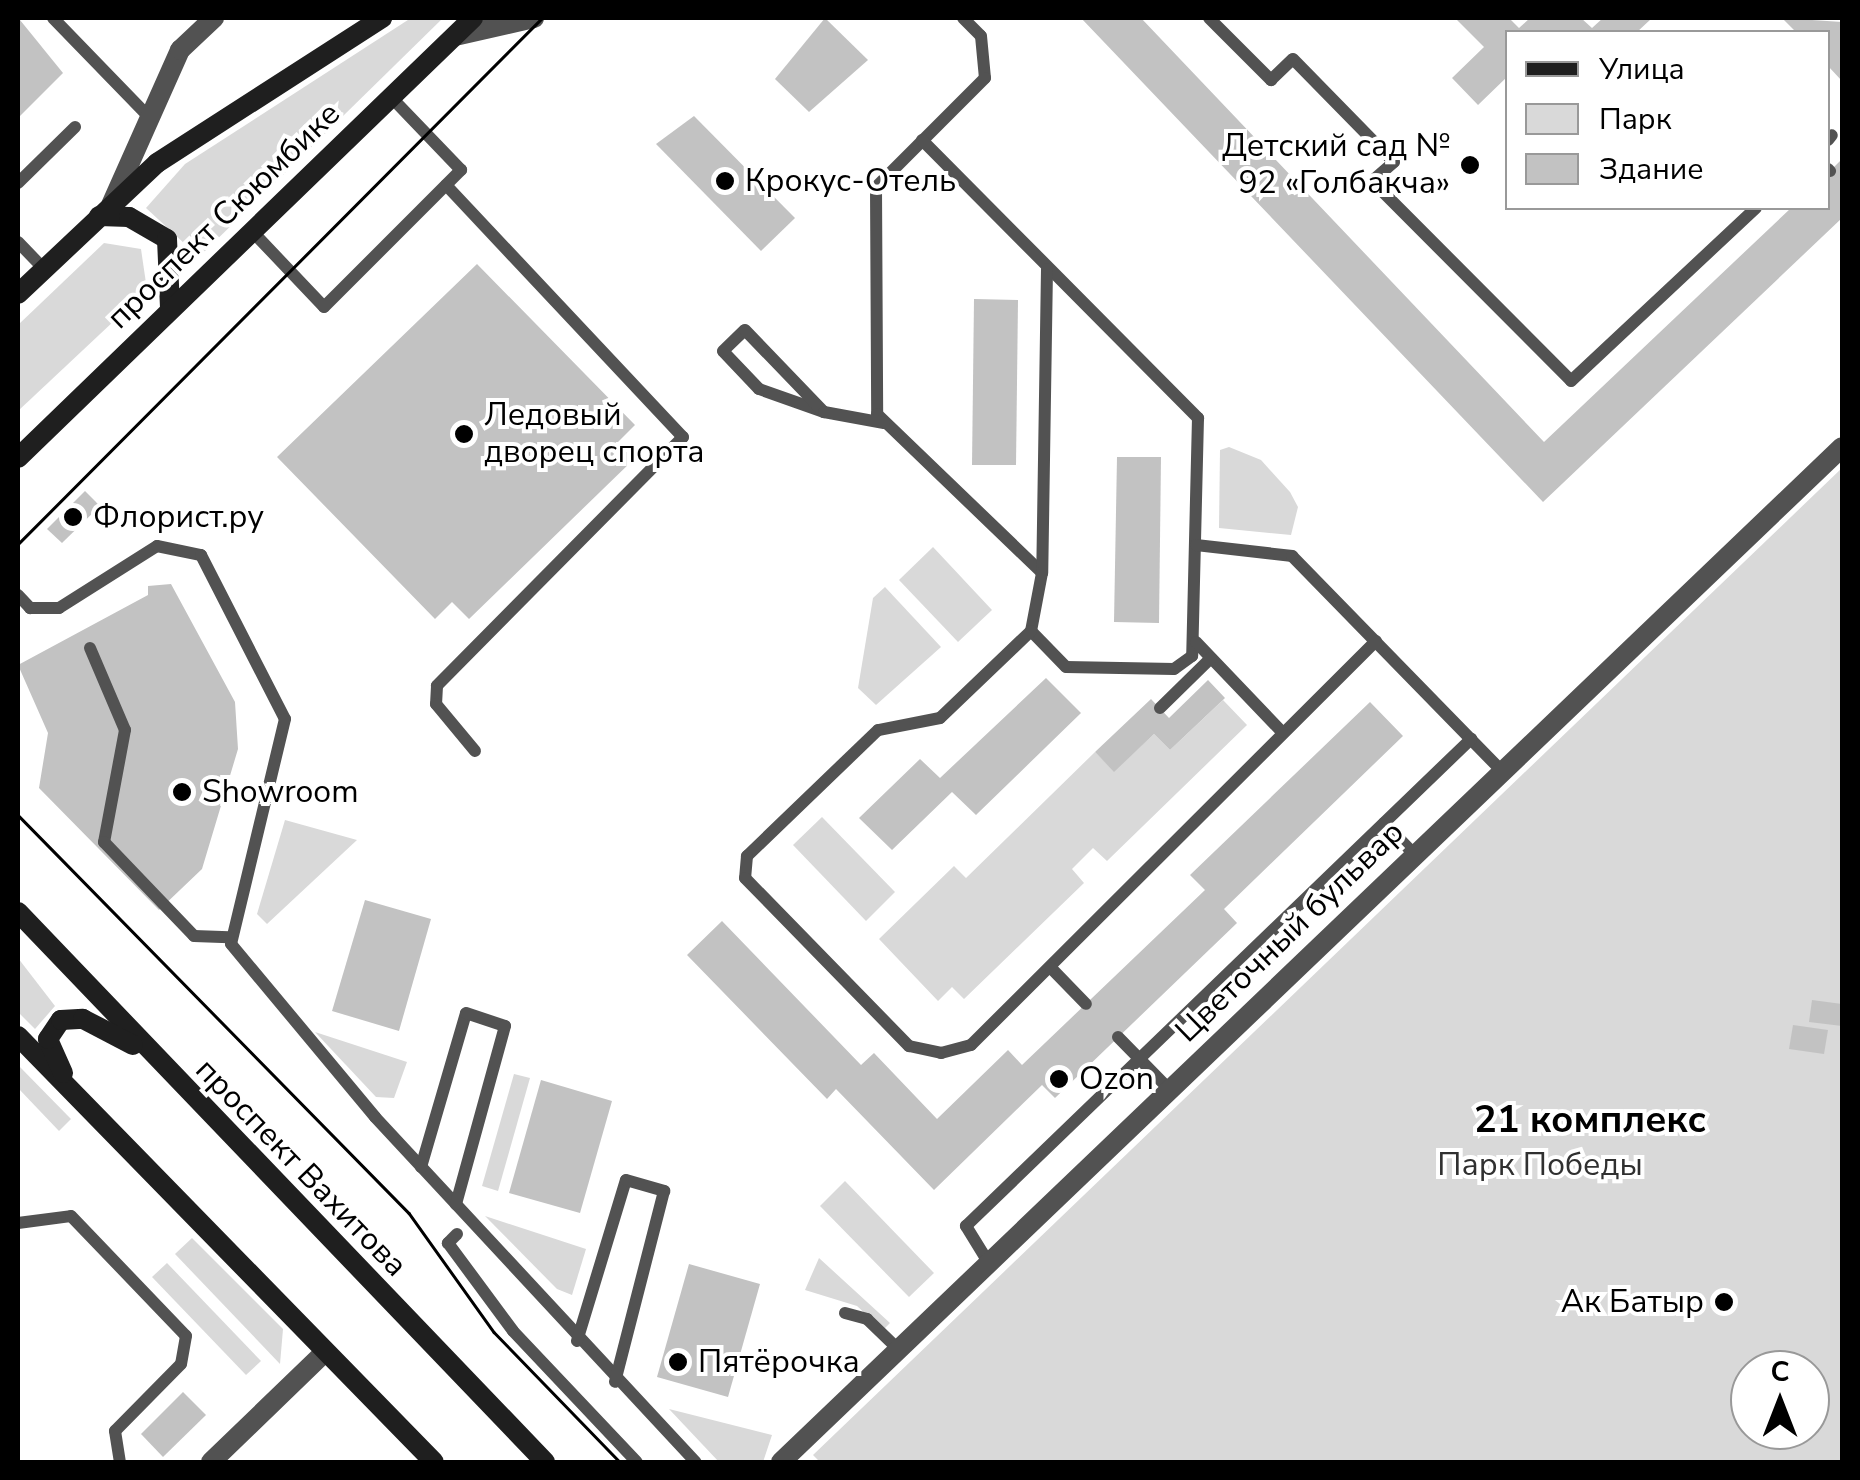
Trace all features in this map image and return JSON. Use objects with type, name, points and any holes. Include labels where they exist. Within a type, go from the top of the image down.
[{"type":"main road","name":"проспект Сююмбике","points":[[18,294],[157,163],[382,18]]},
{"type":"main road","name":"проспект Сююмбике","points":[[18,458],[473,18]]},
{"type":"main road","points":[[105,210],[129,217],[167,239],[170,307]]},
{"type":"main road","name":"проспект Вахитова","points":[[18,912],[148,1054],[544,1462]]},
{"type":"main road","points":[[83,1105],[50,1048],[56,1022],[83,1018],[148,1054]]},
{"type":"main road","points":[[18,1036],[323,1354],[434,1462]]},
{"type":"main road","points":[[516,1432],[535,1462]]},
{"type":"street","points":[[105,210],[180,50],[214,18]]},
{"type":"street","points":[[455,36],[534,18]]},
{"type":"street","name":"Цветочный бульвар","points":[[781,1462],[1842,447]]},
{"type":"street","points":[[211,1462],[323,1354]]},
{"type":"lane","points":[[53,18],[148,116]]},
{"type":"lane","points":[[962,18],[981,36],[986,78],[876,187],[877,414],[1042,574]]},
{"type":"lane","points":[[1209,18],[1271,80],[1294,59],[1394,162],[1372,181],[1570,381],[1754,210]]},
{"type":"lane","points":[[251,230],[324,307],[461,170],[391,97]]},
{"type":"lane","points":[[18,182],[75,126]]},
{"type":"lane","points":[[922,140],[1198,418],[1196,642],[1174,669],[1066,667],[1031,631]]},
{"type":"lane","points":[[446,186],[684,438],[437,686],[436,704],[475,751]]},
{"type":"lane","points":[[18,242],[44,269]]},
{"type":"lane","points":[[1047,269],[1042,574],[1031,631],[940,718],[878,730],[747,856],[743,872],[918,1049],[971,1046],[1376,641]]},
{"type":"lane","points":[[824,412],[745,330],[723,351],[759,389],[824,412],[887,423]]},
{"type":"lane","points":[[18,595],[30,608],[72,604],[164,544],[193,549],[207,564],[284,719],[229,937]]},
{"type":"lane","points":[[1196,545],[1292,556],[1502,771]]},
{"type":"lane","points":[[1196,642],[1282,732]]},
{"type":"lane","points":[[90,648],[125,730],[104,842],[194,936],[229,937],[422,1167],[615,1382],[696,1462]]},
{"type":"lane","points":[[1160,708],[1211,658]]},
{"type":"lane","points":[[990,1265],[966,1226],[1471,739]]},
{"type":"lane","points":[[1384,823],[1414,854]]},
{"type":"lane","points":[[1051,968],[1086,1004]]},
{"type":"lane","points":[[422,1167],[466,1013],[505,1026],[456,1204]]},
{"type":"lane","points":[[1118,1037],[1169,1089]]},
{"type":"lane","points":[[577,1341],[626,1180],[664,1192],[615,1382]]},
{"type":"lane","points":[[18,1223],[71,1216],[188,1346],[114,1431],[120,1462]]},
{"type":"lane","points":[[457,1234],[448,1243],[513,1330],[637,1462]]},
{"type":"lane","points":[[844,1313],[867,1320],[899,1350]]},
{"type":"green space","points":[[411,18],[443,18],[199,257],[146,208],[185,164]]},
{"type":"green space","points":[[104,243],[141,249],[147,290],[18,411],[18,325]]},
{"type":"green space","points":[[1229,447],[1261,460],[1290,492],[1298,507],[1291,535],[1219,528],[1220,450]]},
{"type":"green space","name":"Парк Победы","points":[[1842,468],[1842,1462],[820,1462],[813,1455]]},
{"type":"green space","points":[[933,547],[992,610],[958,642],[899,580]]},
{"type":"green space","points":[[885,587],[941,647],[876,705],[858,688],[873,598]]},
{"type":"green space","points":[[1223,700],[1247,725],[1107,861],[1093,848],[1072,869],[1084,883],[964,999],[952,987],[938,1001],[879,939],[954,866],[966,878],[1095,752],[1114,771],[1154,734],[1170,750]]},
{"type":"green space","points":[[822,817],[895,892],[866,921],[793,845]]},
{"type":"green space","points":[[285,820],[357,840],[267,924],[257,914]]},
{"type":"green space","points":[[18,958],[55,1006],[35,1029],[18,1012]]},
{"type":"green space","points":[[315,1032],[407,1062],[394,1098],[376,1097]]},
{"type":"green space","points":[[18,1065],[71,1119],[59,1131],[18,1088]]},
{"type":"green space","points":[[514,1074],[530,1078],[498,1191],[482,1186]]},
{"type":"green space","points":[[845,1181],[934,1273],[909,1297],[820,1206]]},
{"type":"green space","points":[[485,1216],[586,1249],[572,1295],[557,1289]]},
{"type":"green space","points":[[192,1238],[283,1329],[280,1364],[175,1254]]},
{"type":"green space","points":[[819,1258],[890,1323],[883,1330],[857,1306],[805,1290]]},
{"type":"green space","points":[[167,1263],[261,1361],[246,1375],[152,1277]]},
{"type":"green space","points":[[669,1409],[772,1435],[763,1462],[719,1462]]},
{"type":"building","points":[[825,18],[868,60],[809,112],[775,79]]},
{"type":"building","points":[[1081,18],[1141,18],[1544,442],[1789,210],[1830,210],[1830,171],[1842,159],[1842,218],[1543,502]]},
{"type":"building","points":[[1455,18],[1509,18],[1519,28],[1530,18],[1581,18],[1592,28],[1603,18],[1651,19],[1639,30],[1505,30],[1505,79],[1478,105],[1452,78],[1484,47]]},
{"type":"building","points":[[1782,18],[1842,22],[1842,81],[1830,68],[1830,30],[1794,30]]},
{"type":"building","points":[[18,22],[63,73],[18,118]]},
{"type":"building","name":"Крокус-Отель","points":[[694,116],[795,218],[761,251],[656,144]]},
{"type":"building","name":"Ледовый дворец спорта","points":[[477,264],[635,425],[618,442],[634,459],[469,619],[452,602],[435,619],[277,457]]},
{"type":"building","points":[[974,299],[1018,300],[1016,465],[972,465]]},
{"type":"building","points":[[1117,457],[1161,457],[1159,623],[1114,622]]},
{"type":"building","name":"Флорист.ру","points":[[85,491],[100,506],[62,543],[47,529]]},
{"type":"building","points":[[171,584],[235,702],[238,749],[202,869],[159,910],[39,788],[48,733],[18,665],[148,595],[148,586]]},
{"type":"building","points":[[1046,678],[1081,713],[976,815],[952,792],[892,850],[859,818],[920,759],[940,778]]},
{"type":"building","points":[[1208,680],[1225,698],[1170,750],[1154,734],[1114,772],[1095,752],[1151,699],[1169,718]]},
{"type":"building","points":[[1370,702],[1403,736],[1224,909],[1237,923],[1055,1098],[1042,1085],[934,1190],[836,1089],[827,1099],[687,955],[722,921],[861,1065],[874,1053],[937,1119],[1008,1050],[1022,1065],[1205,890],[1190,875]]},
{"type":"building","points":[[365,900],[431,919],[399,1031],[332,1011]]},
{"type":"building","points":[[1812,1000],[1842,1004],[1842,1026],[1809,1022]]},
{"type":"building","points":[[1793,1025],[1828,1030],[1824,1054],[1789,1049]]},
{"type":"building","points":[[541,1080],[612,1101],[580,1213],[509,1193]]},
{"type":"building","points":[[689,1264],[760,1284],[728,1397],[657,1377]]},
{"type":"building","points":[[183,1392],[206,1415],[163,1457],[141,1434]]},
{"type":"tram line","points":[[18,544],[542,18]]},
{"type":"tram line","points":[[18,815],[409,1213],[494,1332],[620,1462]]},
{"type":"place","name":"Детский сад № 92 «Голбакча»","points":[[1470,165]]},
{"type":"place","name":"Крокус-Отель","points":[[725,181]]},
{"type":"place","name":"Ледовый дворец спорта","points":[[464,434]]},
{"type":"place","name":"Флорист.ру","points":[[73,517]]},
{"type":"place","name":"Showroom","points":[[182,792]]},
{"type":"place","name":"Ozon","points":[[1059,1079]]},
{"type":"place","name":"Ак Батыр","points":[[1724,1302]]},
{"type":"place","name":"Пятёрочка","points":[[678,1362]]},
{"type":"district","name":"21 комплекс","points":[[1590,1120]]}]
